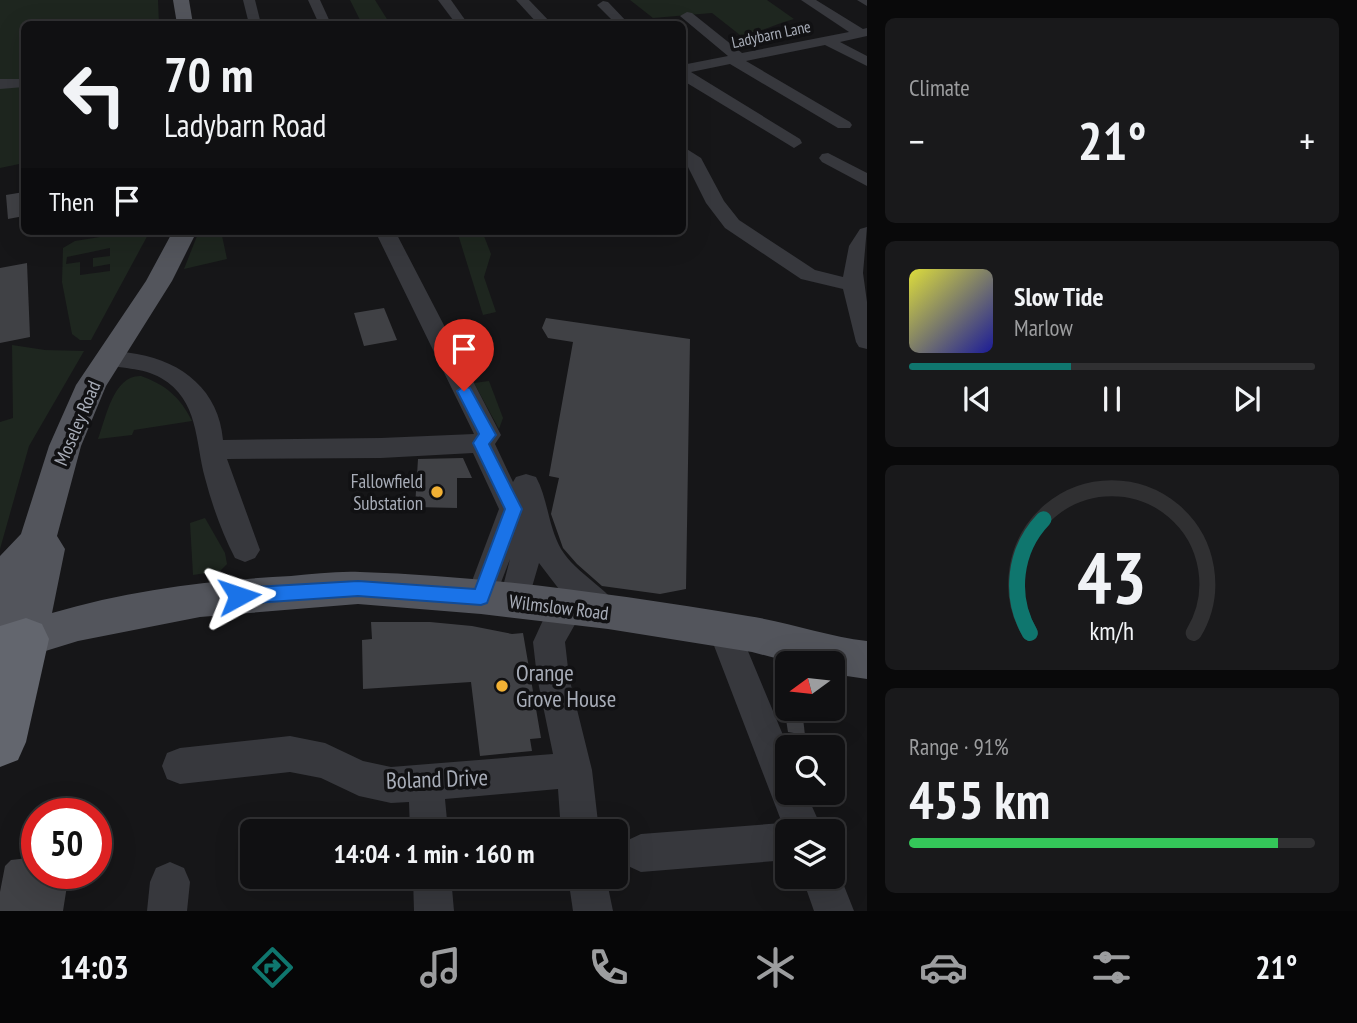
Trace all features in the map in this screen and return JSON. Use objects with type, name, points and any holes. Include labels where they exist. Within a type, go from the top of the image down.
[{"type":"highway","points":[[0,742],[9,634]]},
{"type":"main road","points":[[169,0],[170,21]]},
{"type":"main road","points":[[181,0],[184,21]]},
{"type":"main road","name":"Moseley Road","points":[[136,313],[165,235]]},
{"type":"main road","name":"Moseley Road","points":[[9,634],[47,549],[37,541],[65,446],[91,385],[159,281],[183,235]]},
{"type":"main road","name":"Wilmslow Road","points":[[9,634],[200,600],[358,589],[498,599],[608,612],[752,634],[836,656],[867,660]]},
{"type":"street","points":[[249,0],[254,21]]},
{"type":"street","points":[[314,0],[324,21]]},
{"type":"street","points":[[444,0],[460,21]]},
{"type":"street","points":[[522,0],[542,21]]},
{"type":"street","points":[[807,0],[863,32]]},
{"type":"street","points":[[603,5],[621,21]]},
{"type":"street","points":[[687,16],[736,59],[844,125]]},
{"type":"street","name":"Ladybarn Lane","points":[[686,71],[863,32]]},
{"type":"street","points":[[827,40],[867,62]]},
{"type":"street","points":[[686,75],[794,143]]},
{"type":"street","points":[[0,84],[21,83]]},
{"type":"street","points":[[686,154],[695,162],[715,203],[732,224],[808,275],[852,285]]},
{"type":"street","points":[[828,158],[867,181]]},
{"type":"street","points":[[867,233],[853,260],[852,285],[867,342]]},
{"type":"street","points":[[211,450],[381,448],[481,443],[488,435],[387,235]]},
{"type":"street","points":[[107,358],[140,361],[167,370],[180,378],[200,403],[208,424],[211,450],[224,499],[245,550]]},
{"type":"street","points":[[481,443],[533,512],[552,563],[575,590],[608,612]]},
{"type":"street","points":[[498,599],[524,564],[520,496]]},
{"type":"street","points":[[568,609],[549,642],[553,677],[574,770],[579,819]]},
{"type":"street","points":[[724,630],[775,759]]},
{"type":"street","name":"Boland Drive","points":[[180,766],[290,754],[325,761],[359,778],[391,785],[574,770]]},
{"type":"street","points":[[426,784],[428,819]]},
{"type":"street","points":[[641,853],[775,842]]},
{"type":"street","points":[[433,889],[434,911]]},
{"type":"street","points":[[589,889],[593,911]]},
{"type":"street","points":[[826,889],[834,911]]},
{"type":"shaded area","points":[[0,0],[158,0],[159,21],[21,21],[21,79],[0,80]]},
{"type":"shaded area","points":[[350,0],[375,0],[388,21],[360,21]]},
{"type":"shaded area","points":[[630,0],[767,0],[794,19],[740,35],[712,13],[653,18]]},
{"type":"shaded area","points":[[21,86],[21,164],[0,168],[0,87]]},
{"type":"shaded area","points":[[112,235],[148,235],[91,340],[80,340],[72,334],[62,282],[63,248],[75,241]],"holes":[[[110,248],[110,256],[93,258],[93,267],[110,264],[110,271],[80,275],[80,262],[66,264],[67,257]]]},
{"type":"shaded area","points":[[197,235],[222,235],[227,259],[184,269]]},
{"type":"shaded area","points":[[458,235],[484,235],[491,254],[484,277],[496,312],[483,315]]},
{"type":"shaded area","points":[[12,345],[45,350],[84,351],[29,446],[0,549],[0,422],[13,418]]},
{"type":"shaded area","points":[[141,376],[158,383],[171,393],[192,421],[134,430],[132,435],[98,439],[117,390],[124,382]]},
{"type":"shaded area","points":[[489,381],[503,418],[499,429],[474,383]]},
{"type":"shaded area","points":[[205,518],[225,553],[227,564],[220,571],[193,575],[190,523]]},
{"type":"building","points":[[21,192],[21,217],[8,219],[6,195]]},
{"type":"building","points":[[27,263],[30,337],[0,343],[0,268]]},
{"type":"building","points":[[384,308],[397,340],[364,346],[354,313]]},
{"type":"building","points":[[546,318],[690,339],[686,589],[660,594],[602,586],[563,548],[551,514],[559,478],[549,476],[573,342],[548,338],[542,328]]},
{"type":"building","name":"Fallowfield Substation","points":[[463,458],[472,478],[457,478],[457,508],[415,507],[418,459]]},
{"type":"building","name":"Orange Grove House","points":[[371,622],[430,622],[472,626],[512,634],[523,633],[541,738],[530,739],[532,751],[480,756],[471,682],[363,689],[362,640],[372,639]]},
{"type":"building","points":[[786,721],[803,721],[805,735],[788,732]]},
{"type":"building","points":[[21,859],[21,889],[66,889],[63,911],[0,911],[5,866],[11,860]]},
{"type":"place","name":"Fallowfield Substation","points":[[437,492]]},
{"type":"place","name":"Orange Grove House","points":[[502,686]]},
{"type":"route","points":[[239,596],[358,589],[481,597],[513,509],[481,443],[488,435],[464,391]]}]
